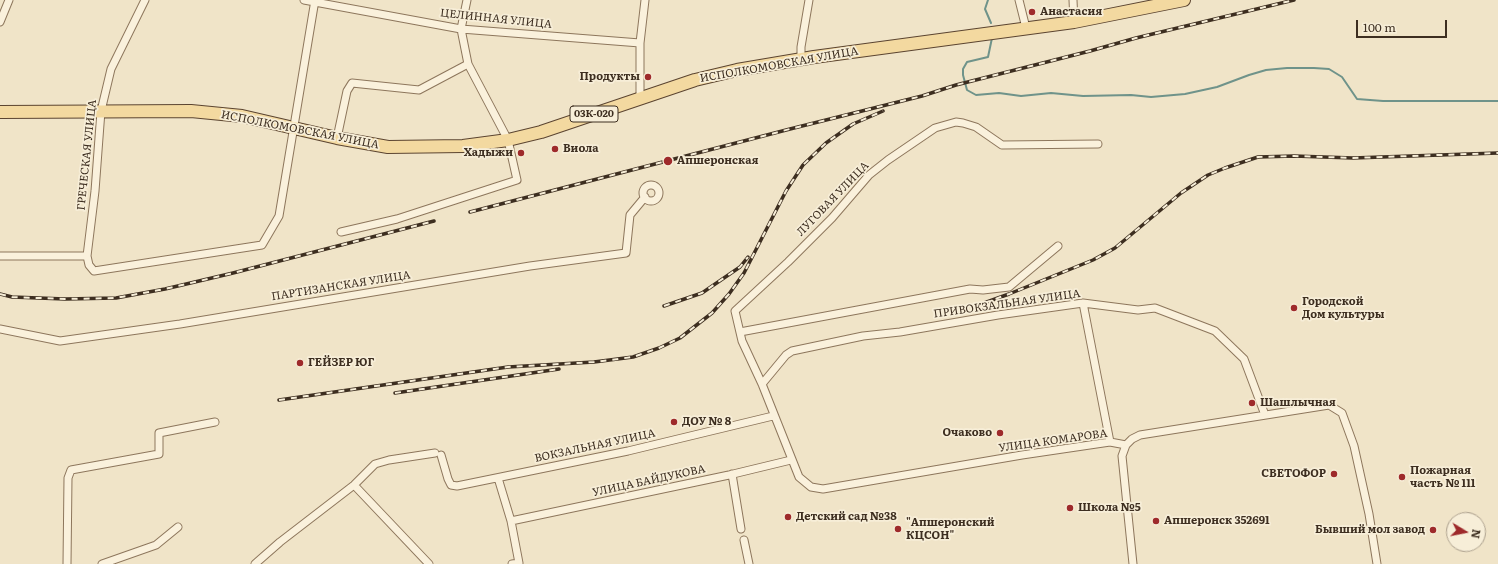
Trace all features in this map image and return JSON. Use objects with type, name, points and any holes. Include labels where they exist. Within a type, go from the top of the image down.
[{"type":"main road","name":"ИСПОЛКОМОВСКАЯ УЛИЦА","points":[[0,112],[191,111],[242,116],[294,129],[388,147],[463,146],[508,140],[540,132],[702,78],[737,70],[801,59],[1074,22],[1158,3],[1184,0]]},
{"type":"street","points":[[0,22],[9,0]]},
{"type":"street","name":"ГРЕЧЕСКАЯ УЛИЦА","points":[[87,256],[95,191],[101,111],[111,69],[145,0]]},
{"type":"street","name":"ЦЕЛИННАЯ УЛИЦА","points":[[304,0],[461,29],[640,43]]},
{"type":"street","points":[[341,232],[397,219],[517,180],[508,140],[468,64],[461,29],[467,0]]},
{"type":"street","points":[[640,98],[640,43],[645,0]]},
{"type":"street","points":[[801,59],[801,47],[809,0]]},
{"type":"street","points":[[1019,0],[1026,28]]},
{"type":"street","points":[[1073,0],[1074,22]]},
{"type":"street","points":[[0,256],[87,256],[89,265],[94,271],[262,245],[279,216],[315,1]]},
{"type":"street","points":[[337,138],[347,91],[352,83],[419,90],[468,64]]},
{"type":"street","name":"ЛУГОВАЯ УЛИЦА","points":[[740,332],[735,311],[827,223],[869,175],[935,128],[956,122],[963,123],[976,127],[1002,145],[1098,144]]},
{"type":"street","name":"ПАРТИЗАНСКАЯ УЛИЦА","points":[[0,329],[60,341],[188,322],[530,266],[626,253],[630,215],[645,197]]},
{"type":"street","name":"ПРИВОКЗАЛЬНАЯ УЛИЦА","points":[[740,332],[970,289],[983,290],[1009,287],[1058,246]]},
{"type":"street","points":[[1083,303],[1110,442]]},
{"type":"street","name":"ПРИВОКЗАЛЬНАЯ УЛИЦА","points":[[762,384],[786,355],[792,351],[863,336],[900,332],[998,315],[1083,303],[1138,310],[1155,308],[1216,331],[1244,359],[1265,415]]},
{"type":"street","points":[[740,332],[742,341],[762,384],[791,460]]},
{"type":"street","points":[[1133,564],[1122,456],[1126,444],[1132,439],[1140,435],[1329,405],[1342,413],[1354,446],[1369,514],[1377,564]]},
{"type":"street","name":"ВОКЗАЛЬНАЯ УЛИЦА","points":[[255,564],[280,542],[354,485],[376,464],[389,460],[438,454],[451,485],[457,486],[628,451],[773,416]]},
{"type":"street","points":[[67,564],[68,478],[72,470],[159,454],[159,433],[215,422]]},
{"type":"street","name":"УЛИЦА КОМАРОВА","points":[[791,460],[799,477],[811,487],[823,489],[1017,456],[1110,442],[1126,444]]},
{"type":"street","name":"УЛИЦА БАЙДУКОВА","points":[[510,521],[791,460]]},
{"type":"street","points":[[732,474],[741,529]]},
{"type":"street","points":[[498,478],[510,521],[519,562],[512,564]]},
{"type":"street","points":[[354,485],[429,564]]},
{"type":"street","points":[[102,564],[156,545],[178,527]]},
{"type":"street","points":[[744,540],[749,564]]},
{"type":"waterway","points":[[988,0],[985,9],[991,23]]},
{"type":"waterway","points":[[992,38],[988,57],[967,62],[963,69],[967,90],[976,95],[999,93],[1021,96],[1051,93],[1083,96],[1131,95],[1151,97],[1185,94],[1217,87],[1266,70],[1314,68],[1329,69],[1342,77],[1357,99],[1383,101],[1498,101]]},
{"type":"railway","points":[[470,212],[922,96],[956,85],[1136,38],[1294,0]]},
{"type":"railway","points":[[279,400],[508,367],[594,362],[633,357],[659,348],[680,338],[712,313],[729,294],[744,273],[786,191],[803,165],[826,143],[853,124],[883,111]]},
{"type":"railway","points":[[973,307],[1093,260],[1115,248],[1181,193],[1208,175],[1258,157],[1294,156],[1353,158],[1498,153]]},
{"type":"railway","points":[[0,294],[12,297],[65,299],[116,298],[165,289],[233,273],[434,221]]},
{"type":"railway","points":[[664,306],[702,293],[740,267],[748,257]]},
{"type":"railway","points":[[395,393],[559,369]]},
{"type":"place","name":"Анастасия","points":[[1032,12]]},
{"type":"place","name":"Продукты","points":[[648,77]]},
{"type":"place","name":"Виола","points":[[555,149]]},
{"type":"place","name":"Хадыжи","points":[[521,153]]},
{"type":"place","name":"Апшеронская","points":[[668,161]]},
{"type":"place","name":"Городской Дом культуры","points":[[1294,308]]},
{"type":"place","name":"ГЕЙЗЕР ЮГ","points":[[300,363]]},
{"type":"place","name":"Шашлычная","points":[[1252,403]]},
{"type":"place","name":"ДОУ № 8","points":[[674,422]]},
{"type":"place","name":"Очаково","points":[[1000,433]]},
{"type":"place","name":"СВЕТОФОР","points":[[1334,474]]},
{"type":"place","name":"Пожарная часть № 111","points":[[1402,477]]},
{"type":"place","name":"Школа №5","points":[[1070,508]]},
{"type":"place","name":"Детский сад №38","points":[[788,517]]},
{"type":"place","name":"Апшеронск 352691","points":[[1156,521]]},
{"type":"place","name":"\"Апшеронский КЦСОН\"","points":[[898,529]]},
{"type":"place","name":"Бывший мол завод","points":[[1433,530]]}]
